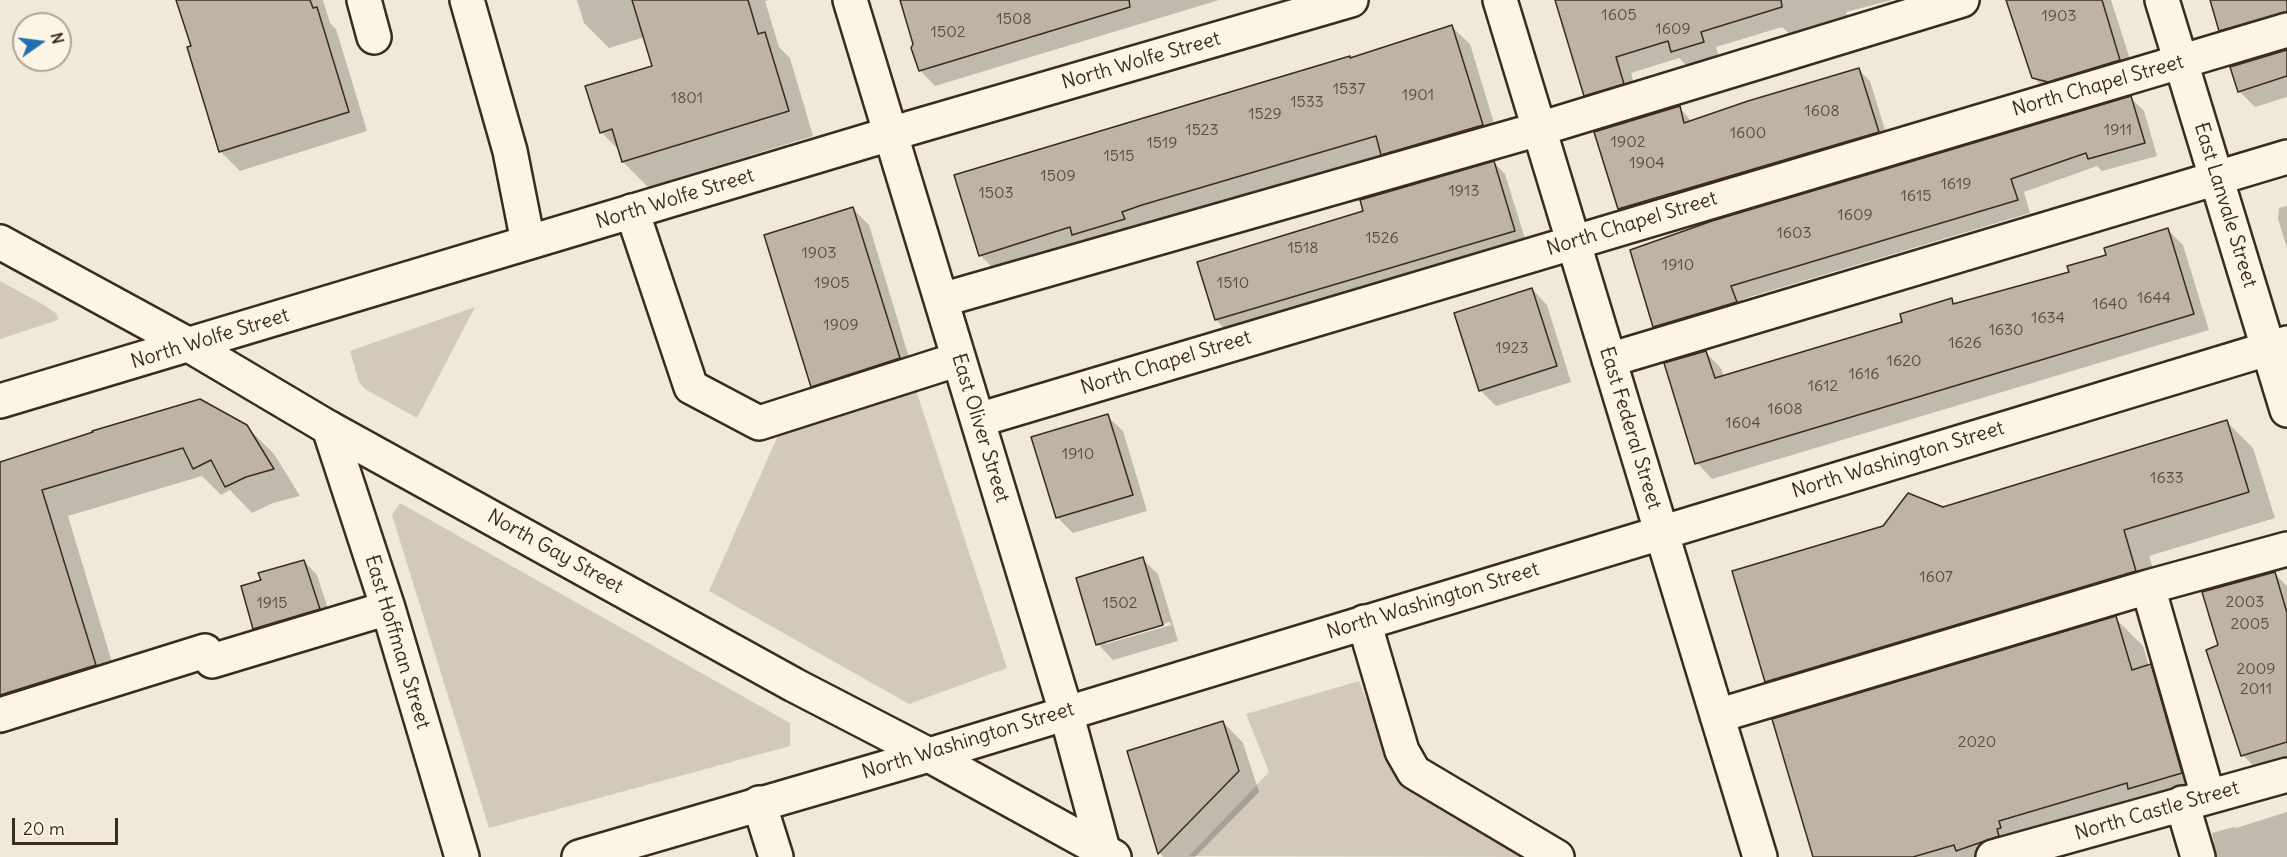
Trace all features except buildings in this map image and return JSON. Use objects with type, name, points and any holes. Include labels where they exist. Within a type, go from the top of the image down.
[{"type":"main road","points":[[364,0],[374,37]]},
{"type":"main road","points":[[467,0],[510,151],[528,242]]},
{"type":"main road","name":"East Oliver Street","points":[[850,0],[1108,855]]},
{"type":"main road","name":"North Wolfe Street","points":[[0,401],[890,134],[1351,0]]},
{"type":"main road","name":"East Federal Street","points":[[1500,0],[1760,857]]},
{"type":"main road","points":[[941,300],[1539,129],[1962,0]]},
{"type":"main road","name":"East Lanvale Street","points":[[2162,0],[2216,178],[2278,346],[2287,410]]},
{"type":"main road","name":"North Chapel Street","points":[[978,420],[2287,30]]},
{"type":"main road","points":[[1609,360],[2287,157]]},
{"type":"main road","points":[[632,211],[691,387],[759,423],[959,359]]},
{"type":"main road","name":"North Gay Street","points":[[0,242],[189,345],[329,428],[794,685],[929,755],[1108,855]]},
{"type":"main road","name":"North Washington Street","points":[[579,857],[929,755],[2278,346]]},
{"type":"main road","name":"East Hoffman Street","points":[[329,428],[388,608],[462,857]]},
{"type":"main road","points":[[1718,716],[2148,587],[2287,549]]},
{"type":"main road","points":[[2148,587],[2195,800],[2198,857]]},
{"type":"main road","points":[[0,715],[205,651],[212,661],[388,608]]},
{"type":"main road","points":[[1364,622],[1402,751],[1414,772],[1557,857]]},
{"type":"main road","name":"North Castle Street","points":[[1993,857],[2287,775]]},
{"type":"main road","points":[[759,803],[776,857]]},
{"type":"shaded area","points":[[0,281],[44,305],[57,314],[58,320],[0,339]]},
{"type":"shaded area","points":[[475,307],[417,418],[365,389],[359,382],[350,351]]},
{"type":"shaded area","points":[[914,384],[1007,668],[909,704],[709,591],[784,422]]},
{"type":"shaded area","points":[[400,503],[790,723],[790,746],[489,828],[392,515]]},
{"type":"shaded area","points":[[1359,681],[1392,764],[1534,857],[1189,856],[1269,772],[1246,714]]}]
